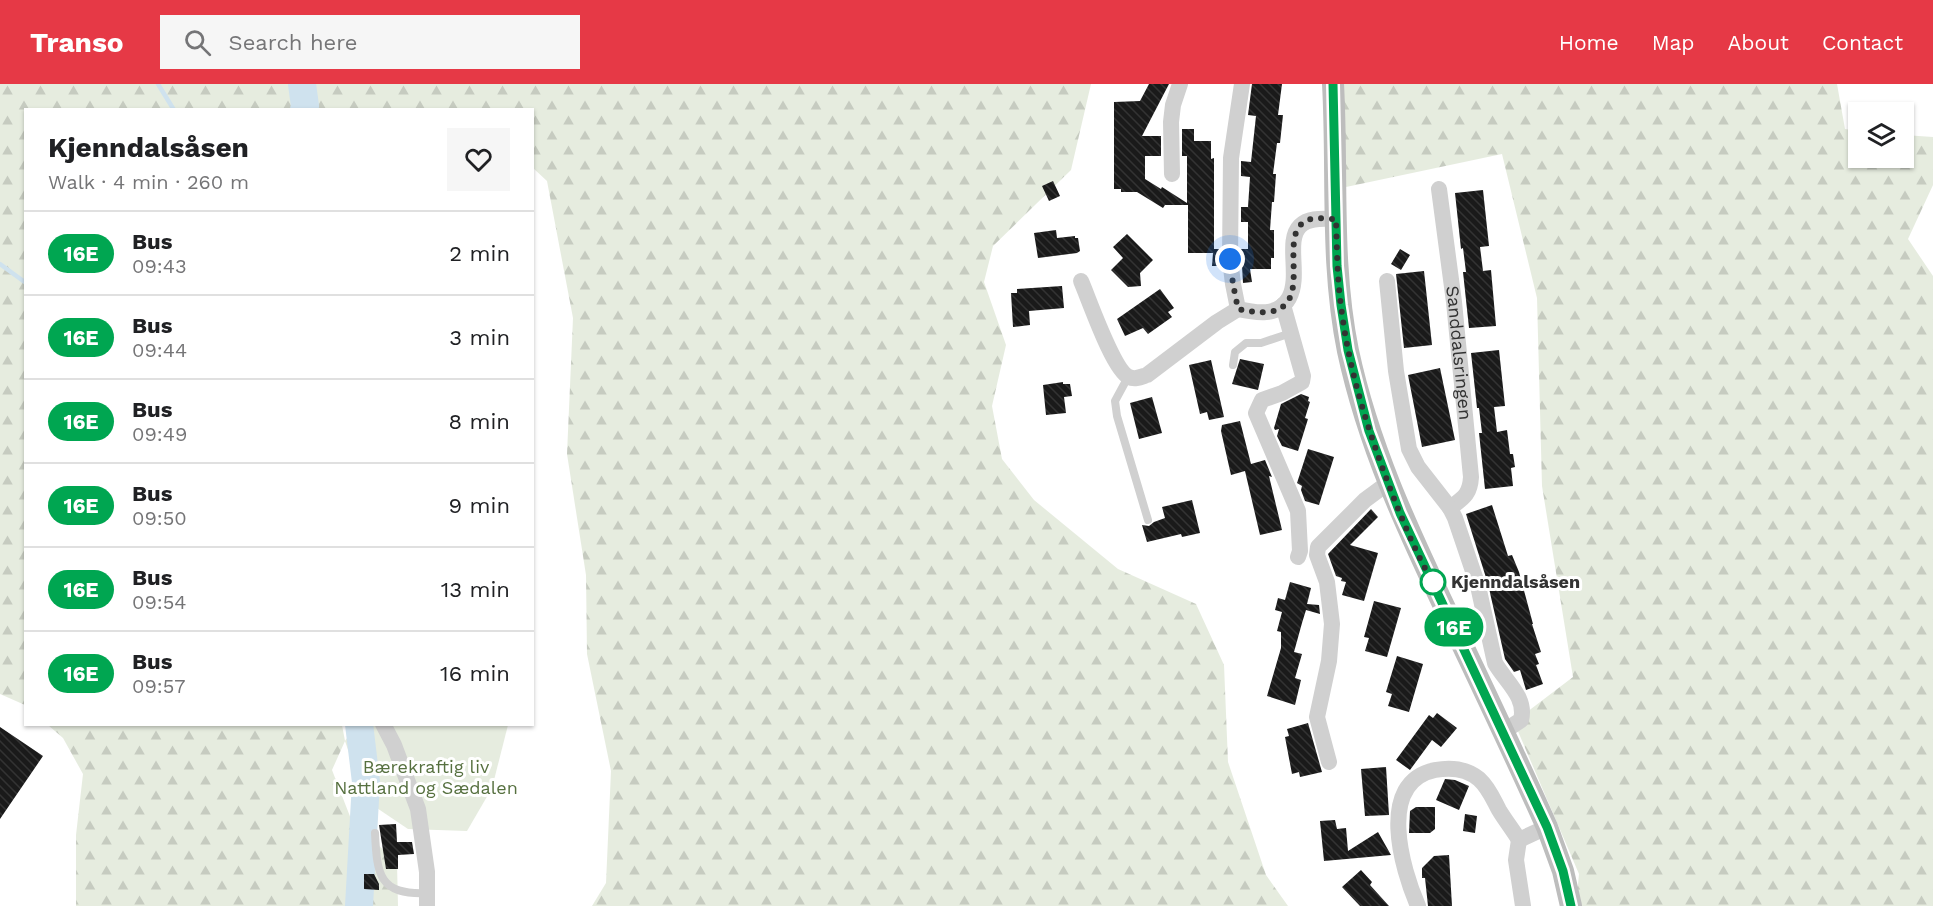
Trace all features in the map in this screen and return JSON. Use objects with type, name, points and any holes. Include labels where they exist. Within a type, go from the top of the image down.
[{"type":"main road","points":[[1333,84],[1336,219],[1341,305],[1348,350],[1369,431],[1400,513],[1547,827],[1563,871],[1571,906]]},
{"type":"street","points":[[1172,174],[1173,105],[1180,84]]},
{"type":"street","points":[[1238,309],[1230,259],[1231,158],[1242,84]]},
{"type":"street","name":"Sanddalsringen","points":[[1439,189],[1454,302],[1471,477],[1470,488],[1465,496],[1450,508]]},
{"type":"street","points":[[1081,280],[1113,358],[1121,372],[1135,379],[1147,375],[1217,322],[1238,309],[1264,313],[1283,305],[1291,294],[1294,283],[1295,233],[1308,220],[1336,219]]},
{"type":"street","points":[[1387,281],[1396,371],[1409,449],[1421,473],[1450,508],[1478,586],[1496,663],[1522,704],[1521,720],[1503,732]]},
{"type":"street","points":[[1283,305],[1303,376],[1302,382],[1282,393],[1262,400],[1256,413],[1298,512],[1300,551],[1298,557]]},
{"type":"street","points":[[1329,762],[1317,717],[1329,661],[1332,624],[1327,582],[1317,555],[1318,547],[1365,500],[1388,483]]},
{"type":"street","points":[[384,726],[418,809],[427,872],[427,900]]},
{"type":"street","points":[[1418,906],[1401,850],[1398,814],[1400,801],[1411,783],[1431,771],[1444,769],[1455,769],[1473,775],[1489,789],[1519,840],[1516,860],[1523,906]]},
{"type":"street","points":[[1519,840],[1547,827]]},
{"type":"lane","points":[[1233,365],[1235,352],[1246,343],[1261,343],[1291,333]]},
{"type":"lane","points":[[1128,377],[1115,401],[1117,416],[1148,520]]},
{"type":"lane","points":[[375,833],[376,862],[381,875],[390,887],[427,900]]},
{"type":"green space","points":[[0,84],[1091,84],[1071,170],[993,246],[984,282],[1006,345],[992,406],[1002,459],[1034,500],[1118,569],[1196,604],[1224,665],[1228,762],[1266,875],[1288,906],[592,906],[606,883],[611,771],[587,654],[586,575],[567,454],[573,318],[547,181],[534,169],[534,108],[24,108],[24,705],[0,694]]},
{"type":"green space","points":[[1337,84],[1837,84],[1845,129],[1848,129],[1848,168],[1914,168],[1914,136],[1933,137],[1933,185],[1908,239],[1933,276],[1933,906],[1576,906],[1579,874],[1514,722],[1573,677],[1542,486],[1537,298],[1502,154],[1346,187]]},
{"type":"green space","points":[[49,726],[342,726],[345,741],[332,770],[351,819],[397,863],[398,906],[76,906],[76,835],[83,774],[63,738]]},
{"type":"green space","name":"Bærekraftig liv Nattland og Sædalen","points":[[355,726],[508,726],[492,788],[467,831],[408,829],[365,800],[345,741]]},
{"type":"building","points":[[1149,84],[1169,84],[1142,136],[1161,136],[1161,156],[1145,156],[1145,179],[1187,203],[1187,156],[1182,156],[1182,129],[1194,129],[1194,141],[1211,141],[1211,159],[1214,158],[1214,249],[1220,249],[1220,266],[1212,266],[1213,253],[1188,253],[1188,205],[1165,205],[1163,208],[1137,192],[1121,192],[1121,189],[1114,189],[1114,102],[1140,101]]},
{"type":"building","points":[[1252,84],[1282,84],[1278,115],[1283,115],[1273,174],[1276,174],[1270,230],[1274,230],[1274,258],[1271,258],[1271,269],[1250,269],[1252,282],[1243,283],[1241,249],[1248,249],[1248,222],[1241,222],[1241,207],[1248,207],[1250,177],[1241,176],[1241,161],[1251,162],[1256,116],[1248,115]]},
{"type":"building","points":[[1053,181],[1060,196],[1049,201],[1042,186]]},
{"type":"building","points":[[1483,190],[1489,246],[1480,247],[1483,271],[1491,270],[1496,326],[1469,328],[1463,272],[1466,272],[1455,193]]},
{"type":"building","points":[[1056,230],[1057,238],[1075,236],[1078,238],[1080,251],[1038,258],[1034,233]]},
{"type":"building","points":[[1127,234],[1153,260],[1140,273],[1141,286],[1128,287],[1111,270],[1123,258],[1113,247]]},
{"type":"building","points":[[1400,249],[1410,255],[1401,270],[1391,264]]},
{"type":"building","points":[[1424,271],[1432,345],[1404,348],[1396,274]]},
{"type":"building","points":[[1062,286],[1064,308],[1029,311],[1030,325],[1013,327],[1011,293],[1017,293],[1017,289]]},
{"type":"building","points":[[1160,289],[1174,308],[1168,312],[1172,317],[1148,334],[1143,328],[1125,336],[1117,319]]},
{"type":"building","points":[[1499,350],[1505,406],[1494,407],[1497,432],[1507,430],[1510,454],[1513,454],[1515,467],[1511,468],[1513,486],[1485,489],[1479,433],[1482,433],[1471,353]]},
{"type":"building","points":[[1240,359],[1264,364],[1258,390],[1232,384]]},
{"type":"building","points":[[1211,360],[1224,417],[1209,420],[1207,412],[1200,414],[1189,365]]},
{"type":"building","points":[[1440,368],[1455,440],[1422,447],[1408,375]]},
{"type":"building","points":[[1063,382],[1063,384],[1070,384],[1072,396],[1064,397],[1066,413],[1046,415],[1043,385]]},
{"type":"building","points":[[1301,394],[1309,397],[1310,402],[1305,418],[1308,419],[1298,451],[1282,446],[1277,436],[1279,429],[1274,428],[1281,404]]},
{"type":"building","points":[[1152,397],[1162,433],[1139,439],[1130,403]]},
{"type":"building","points":[[1240,421],[1251,464],[1265,460],[1272,477],[1269,476],[1282,530],[1260,535],[1245,471],[1231,475],[1221,431],[1222,425]]},
{"type":"building","points":[[1308,449],[1334,457],[1319,505],[1305,501],[1302,486],[1297,483]]},
{"type":"building","points":[[1192,500],[1200,533],[1182,537],[1181,534],[1147,542],[1142,525],[1149,526],[1165,518],[1162,507]]},
{"type":"building","points":[[1492,505],[1508,556],[1512,555],[1519,572],[1541,652],[1535,654],[1539,664],[1536,665],[1543,684],[1526,690],[1520,670],[1514,672],[1505,659],[1488,584],[1466,514]]},
{"type":"building","points":[[1371,509],[1378,517],[1350,545],[1378,553],[1364,601],[1342,595],[1346,582],[1336,576],[1328,554]]},
{"type":"building","points":[[1290,582],[1311,588],[1307,604],[1319,605],[1320,614],[1306,610],[1294,652],[1302,654],[1295,678],[1301,680],[1295,705],[1267,696],[1281,648],[1281,632],[1277,631],[1282,612],[1275,610],[1278,598],[1285,600]]},
{"type":"building","points":[[1374,601],[1401,608],[1387,657],[1365,651],[1369,638],[1364,637]]},
{"type":"building","points":[[1397,656],[1423,664],[1409,712],[1388,706],[1392,694],[1386,692]]},
{"type":"building","points":[[1437,713],[1457,728],[1441,747],[1432,740],[1410,770],[1396,760],[1429,715],[1433,718]]},
{"type":"building","points":[[1308,723],[1322,772],[1300,777],[1299,772],[1292,774],[1285,737],[1289,736],[1287,729]]},
{"type":"building","points":[[0,727],[43,756],[0,819]]},
{"type":"building","points":[[1386,767],[1389,815],[1365,816],[1361,769]]},
{"type":"building","points":[[1445,779],[1455,780],[1469,786],[1459,810],[1436,800]]},
{"type":"building","points":[[1416,807],[1435,807],[1435,829],[1430,833],[1409,833],[1410,811]]},
{"type":"building","points":[[1465,814],[1477,816],[1475,833],[1463,831]]},
{"type":"building","points":[[1335,820],[1337,829],[1346,828],[1348,851],[1378,832],[1391,855],[1324,861],[1320,821]]},
{"type":"building","points":[[396,824],[397,842],[412,842],[414,854],[398,855],[398,869],[386,869],[379,825]]},
{"type":"building","points":[[1449,855],[1452,906],[1428,906],[1422,868],[1434,856]]},
{"type":"building","points":[[1361,870],[1372,882],[1370,885],[1389,906],[1360,906],[1342,887]]},
{"type":"building","points":[[364,874],[374,874],[379,890],[364,889]]},
{"type":"waterway","points":[[158,84],[173,108]]},
{"type":"waterway","points":[[302,84],[304,108]]},
{"type":"waterway","points":[[0,264],[24,282]]},
{"type":"waterway","points":[[359,726],[366,782],[359,906]]},
{"type":"bus line","name":"16E","points":[[1333,84],[1337,266],[1341,305],[1348,350],[1369,431],[1400,513],[1547,827],[1563,871],[1571,906]]},
{"type":"place","name":"Kjenndalsåsen","points":[[1433,582]]},
{"type":"route","points":[[1230,259],[1238,309],[1264,313],[1281,308],[1287,302],[1294,283],[1295,233],[1308,220],[1336,219],[1341,305],[1358,392],[1369,431],[1400,513],[1433,582]]}]
